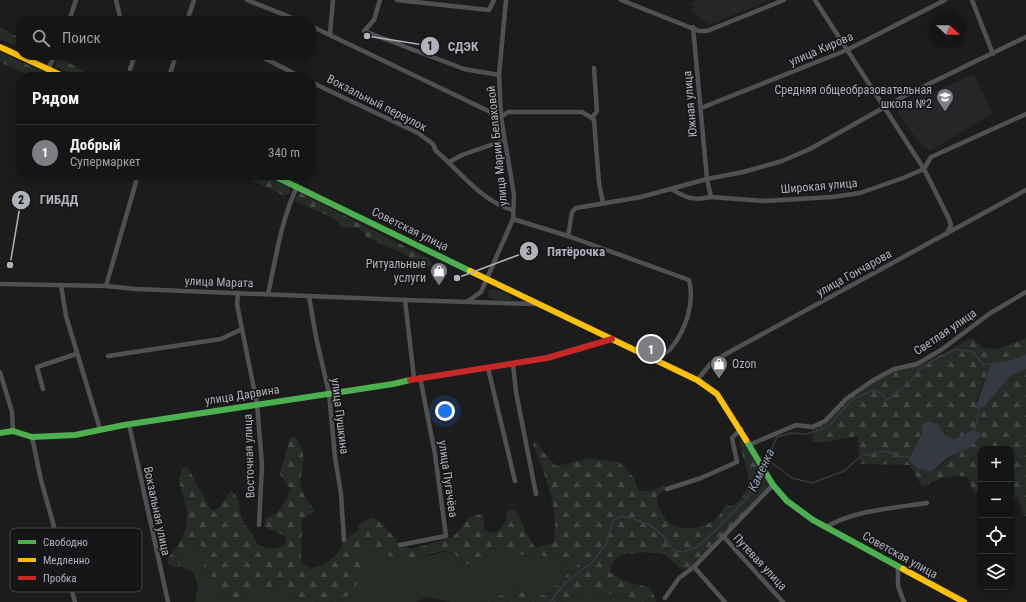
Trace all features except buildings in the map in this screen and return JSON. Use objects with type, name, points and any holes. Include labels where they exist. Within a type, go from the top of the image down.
[{"type":"main road","points":[[0,47],[16,54]]},
{"type":"main road","points":[[28,60],[54,72]]},
{"type":"main road","name":"Советская улица","points":[[282,180],[697,380],[717,394],[741,429],[773,485],[792,504],[826,527],[964,602]]},
{"type":"main road","name":"улица Дарвина","points":[[0,433],[13,431],[32,437],[75,434],[129,424],[393,384],[417,378],[548,358],[612,339]]},
{"type":"street","points":[[71,16],[76,0]]},
{"type":"street","points":[[116,0],[120,16]]},
{"type":"street","points":[[189,16],[194,0]]},
{"type":"street","points":[[248,0],[288,16]]},
{"type":"street","points":[[330,34],[333,0]]},
{"type":"street","points":[[380,0],[374,20],[364,31],[464,69],[500,75]]},
{"type":"street","points":[[397,0],[489,10],[494,0]]},
{"type":"street","name":"улица Марии Белаховой","points":[[468,301],[481,292],[513,219],[514,195],[501,117],[500,75],[506,0]]},
{"type":"street","points":[[621,0],[693,27],[699,31],[706,31],[784,0]]},
{"type":"street","points":[[815,0],[924,169],[949,219],[951,225],[947,234]]},
{"type":"street","name":"улица Кирова","points":[[701,108],[717,104],[847,50],[946,0]]},
{"type":"street","points":[[972,0],[993,54]]},
{"type":"street","name":"Южная улица","points":[[693,27],[707,179]]},
{"type":"street","points":[[316,28],[501,117],[508,112],[582,112],[592,118],[594,120],[599,183],[603,203]]},
{"type":"street","points":[[568,236],[572,212],[576,208],[641,197],[782,161],[810,149],[906,95],[1026,38]]},
{"type":"street","points":[[48,69],[52,60]]},
{"type":"street","points":[[130,69],[133,60]]},
{"type":"street","points":[[171,72],[174,60]]},
{"type":"street","points":[[268,60],[291,72]]},
{"type":"street","points":[[592,118],[597,111],[594,68]]},
{"type":"street","name":"Вокзальный переулок","points":[[316,84],[418,133],[433,144],[436,151],[481,192],[506,208],[513,210]]},
{"type":"street","name":"Широкая улица","points":[[671,189],[680,196],[689,198],[700,199],[711,197],[764,201],[832,197],[860,193],[924,169],[931,157],[1026,114]]},
{"type":"street","points":[[448,162],[462,155],[505,140]]},
{"type":"street","points":[[707,179],[711,197]]},
{"type":"street","points":[[106,286],[137,180]]},
{"type":"street","points":[[268,294],[284,222],[297,187]]},
{"type":"street","name":"улица Гончарова","points":[[697,380],[713,361],[1026,190]]},
{"type":"street","points":[[513,219],[568,236],[689,280],[692,289],[688,319],[672,348],[654,359]]},
{"type":"street","name":"улица Марата","points":[[0,284],[61,284],[136,289],[437,301]]},
{"type":"street","points":[[61,284],[66,316],[76,354],[100,429]]},
{"type":"street","name":"Светлая улица","points":[[749,445],[796,425],[812,428],[825,421],[846,399],[872,381],[894,369],[917,364],[941,350],[989,314],[1026,292]]},
{"type":"street","name":"Восточная улица","points":[[238,293],[236,304],[257,404],[262,466],[259,525]]},
{"type":"street","name":"улица Пушкина","points":[[310,296],[316,337],[329,393],[335,457],[341,494],[344,540]]},
{"type":"street","name":"улица Пугачёва","points":[[400,545],[446,536],[435,454],[417,378],[405,300]]},
{"type":"street","name":"Советская улица","points":[[437,301],[538,304]]},
{"type":"street","points":[[108,356],[221,339],[242,329]]},
{"type":"street","points":[[43,389],[37,367],[76,354]]},
{"type":"street","points":[[513,364],[516,392],[536,494]]},
{"type":"street","points":[[488,368],[515,482]]},
{"type":"street","points":[[0,372],[12,412],[13,431]]},
{"type":"street","name":"Вокзальная улица","points":[[129,424],[168,602]]},
{"type":"street","points":[[667,489],[701,478],[738,462],[732,438],[741,429]]},
{"type":"street","points":[[32,437],[41,480],[54,528]]},
{"type":"street","name":"Путевая улица","points":[[773,485],[723,536],[783,602]]},
{"type":"street","name":"Советская улица","points":[[826,527],[838,520],[859,514],[927,503]]},
{"type":"street","points":[[665,598],[680,578],[694,567],[723,536]]},
{"type":"street","points":[[694,567],[725,602]]},
{"type":"street","points":[[898,567],[898,586],[904,602]]},
{"type":"street","points":[[72,592],[75,602]]},
{"type":"shaded area","points":[[695,0],[770,0],[709,25],[691,11],[694,7],[691,4]]},
{"type":"shaded area","name":"Средняя общеобразовательная школа №2","points":[[974,74],[993,113],[930,151],[920,144],[897,111],[908,101],[926,92],[927,95]]},
{"type":"shaded area","points":[[1026,355],[1026,369],[1011,376],[984,407],[975,409],[991,363],[1004,362]]},
{"type":"shaded area","points":[[926,422],[937,423],[946,436],[955,439],[970,431],[980,432],[980,437],[969,448],[947,458],[931,472],[917,468],[908,460],[922,434],[921,427]]},
{"type":"green space","points":[[0,27],[16,36],[16,46],[0,39]]},
{"type":"green space","points":[[0,52],[44,72],[21,72],[0,62]]},
{"type":"green space","points":[[57,60],[62,60],[84,72],[68,72],[55,66]]},
{"type":"green space","points":[[251,180],[274,180],[290,187],[290,193],[284,196]]},
{"type":"green space","points":[[300,193],[428,258],[432,264],[427,268],[402,253],[366,237],[363,231],[356,228],[342,227],[334,219],[295,201]]},
{"type":"green space","points":[[493,289],[506,293],[513,299],[500,300],[491,298],[488,296],[489,290]]},
{"type":"green space","points":[[972,338],[983,348],[998,349],[1026,338],[1026,355],[1004,362],[991,363],[976,401],[987,404],[1011,376],[1026,369],[1026,516],[1024,516],[1018,498],[1014,498],[1014,446],[978,446],[978,493],[974,492],[967,477],[955,476],[944,478],[922,487],[910,465],[861,464],[857,436],[824,442],[813,442],[812,428],[825,421],[846,399],[894,369],[923,364]],"holes":[[[945,431],[946,436],[955,439],[970,431],[954,455],[931,472],[910,454],[914,450],[922,434]]]},
{"type":"green space","points":[[741,429],[773,485],[694,567],[682,569],[665,555],[649,553],[622,555],[612,564],[610,573],[628,582],[647,587],[652,592],[656,602],[636,602],[608,593],[585,592],[560,602],[481,602],[513,591],[547,596],[568,573],[577,566],[579,562],[564,561],[536,554],[528,556],[518,554],[495,542],[484,558],[477,562],[466,564],[460,558],[448,551],[405,560],[380,552],[365,551],[360,553],[363,574],[350,595],[336,602],[308,602],[276,587],[267,588],[237,599],[223,595],[216,580],[206,572],[204,566],[204,547],[199,545],[194,545],[188,550],[179,567],[173,567],[168,564],[167,559],[178,546],[186,528],[187,512],[179,480],[182,468],[187,466],[211,510],[219,508],[231,490],[237,498],[243,521],[254,536],[257,544],[264,547],[276,548],[286,543],[285,536],[265,527],[264,524],[266,518],[275,514],[282,507],[290,489],[280,474],[290,437],[295,437],[302,451],[303,462],[301,488],[314,512],[302,519],[301,562],[310,569],[322,565],[334,557],[340,550],[344,540],[357,531],[361,523],[373,517],[383,524],[400,545],[412,549],[453,537],[470,517],[481,514],[484,516],[484,530],[491,533],[499,531],[505,522],[507,511],[514,509],[520,518],[529,539],[536,548],[553,543],[555,519],[553,506],[542,467],[533,444],[536,440],[543,452],[556,466],[590,458],[619,462],[634,478],[637,488],[641,491],[649,491],[664,486],[667,489],[657,496],[658,505],[661,512],[665,519],[670,523],[677,527],[684,528],[701,526],[712,522],[718,517],[725,504],[732,507],[742,497],[747,488],[747,469],[741,450]]},
{"type":"green space","points":[[495,542],[518,554],[528,556],[536,554],[564,561],[579,561],[577,566],[568,573],[547,596],[513,591],[481,602],[450,602],[427,597],[416,602],[336,602],[350,595],[360,552],[365,550],[379,552],[400,559],[429,556],[447,551],[456,555],[466,564],[486,557]]},
{"type":"green space","points":[[193,545],[204,547],[204,566],[206,572],[216,580],[223,595],[237,599],[267,588],[276,587],[308,602],[195,602],[197,590],[196,579],[194,575],[186,568],[179,567],[186,551]]},
{"type":"green space","points":[[585,592],[608,593],[636,602],[560,602]]},
{"type":"waterway","name":"Каменка","points":[[762,463],[770,452],[777,437],[791,433],[807,434],[828,427],[853,399],[874,390],[882,394],[886,400],[911,381],[919,370],[956,349],[973,352],[983,364],[991,364]]},
{"type":"waterway","points":[[974,432],[980,407]]},
{"type":"waterway","points":[[766,458],[792,478],[812,483],[844,471],[861,456],[887,451],[897,456],[910,457]]},
{"type":"waterway","name":"Каменка","points":[[550,602],[565,583],[592,562],[606,545],[613,521],[621,516],[638,520],[652,526],[663,536],[673,550],[683,552],[697,547],[712,534],[748,497],[759,468]]},
{"type":"traffic: fast","points":[[282,180],[470,271]]},
{"type":"traffic: fast","points":[[0,433],[13,431],[32,437],[75,435],[124,425],[393,384],[410,380]]},
{"type":"traffic: fast","points":[[746,440],[773,485],[787,501],[813,520],[903,569]]},
{"type":"traffic: slow","points":[[0,47],[16,54]]},
{"type":"traffic: slow","points":[[28,60],[54,72]]},
{"type":"traffic: slow","points":[[470,271],[697,380],[717,394],[746,440]]},
{"type":"traffic: slow","points":[[903,569],[964,602]]},
{"type":"traffic: jam","points":[[410,380],[547,358],[612,339]]},
{"type":"place","name":"СДЭК","points":[[367,36]]},
{"type":"place","name":"Средняя общеобразовательная школа №2","points":[[945,112]]},
{"type":"place","name":"ГИБДД","points":[[10,265]]},
{"type":"place","name":"Пятёрочка","points":[[457,278]]},
{"type":"place","name":"Ритуальные услуги","points":[[439,286]]},
{"type":"place","name":"Добрый","points":[[651,349]]},
{"type":"place","name":"Ozon","points":[[719,379]]}]
